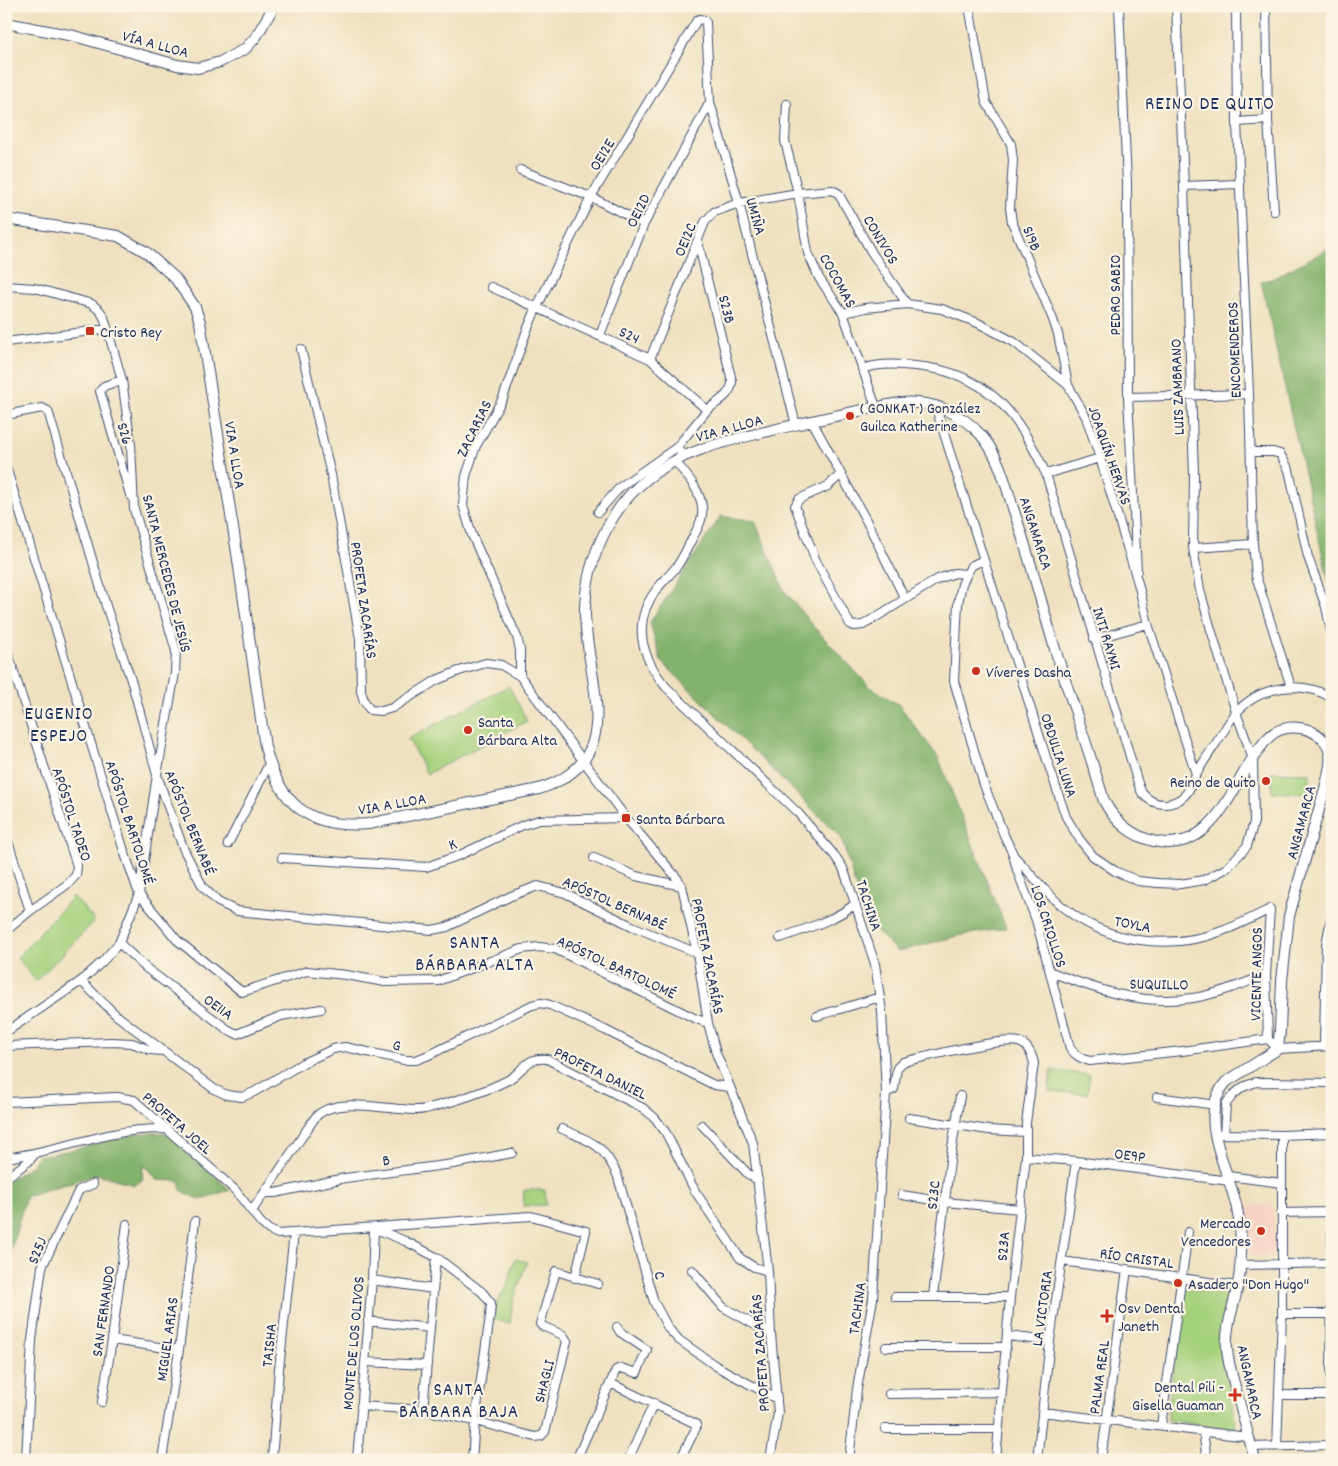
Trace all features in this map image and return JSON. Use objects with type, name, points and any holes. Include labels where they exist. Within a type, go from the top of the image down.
[{"type":"street","name":"VÍA A LLOA","points":[[6,23],[74,36],[176,65],[198,68],[220,62],[245,48],[256,37],[274,6]]},
{"type":"street","name":"S19B","points":[[969,6],[986,102],[1011,144],[1013,160],[1010,208],[1012,222],[1058,334],[1068,385]]},
{"type":"street","name":"PEDRO SABIO","points":[[1119,6],[1127,183],[1128,397],[1138,583]]},
{"type":"street","name":"LUIS ZAMBRANO","points":[[1176,6],[1194,475],[1192,548],[1200,590],[1236,712],[1253,758]]},
{"type":"street","name":"ENCOMENDEROS","points":[[1236,6],[1237,122],[1249,394],[1253,544],[1256,576],[1291,687]]},
{"type":"street","points":[[1266,6],[1268,120],[1274,211]]},
{"type":"street","name":"UMIÑA","points":[[697,20],[702,19],[706,22],[710,102],[739,203],[796,425]]},
{"type":"street","name":"OE12E","points":[[537,307],[591,197],[697,20]]},
{"type":"street","name":"OE12D","points":[[600,335],[644,224],[710,102]]},
{"type":"street","name":"COCOMAS","points":[[787,104],[785,141],[798,193],[808,252],[813,265],[843,313],[876,407]]},
{"type":"street","points":[[1237,122],[1268,120]]},
{"type":"street","points":[[520,170],[591,197],[644,224]]},
{"type":"street","points":[[1184,186],[1240,184]]},
{"type":"street","name":"OE12C","points":[[650,359],[708,217],[714,212],[739,203],[798,193],[832,190]]},
{"type":"street","name":"CONIVOS","points":[[832,190],[838,193],[844,201],[872,253],[907,304]]},
{"type":"street","name":"VIA A LLOA","points":[[6,219],[118,236],[146,252],[161,264],[175,278],[194,307],[200,322],[237,553],[264,747],[279,787],[297,808],[329,823],[348,826],[368,824],[539,789],[565,778],[583,762],[592,747],[597,721],[585,608],[589,573],[593,556],[600,541],[631,494],[649,477],[679,458],[720,442],[876,407]]},
{"type":"street","name":"S23B","points":[[698,242],[732,381],[732,389],[707,410]]},
{"type":"street","name":"SANTA MERCEDES DE JESÚS","points":[[6,286],[35,288],[92,304],[104,317],[122,380],[130,445],[134,508],[176,651],[175,673],[139,894],[119,943],[81,981],[6,1032]]},
{"type":"street","name":"S24","points":[[491,287],[650,359],[707,410]]},
{"type":"street","name":"JOAQUÍN HERVAS","points":[[843,313],[865,308],[907,304],[942,309],[978,323],[1014,342],[1068,385],[1086,417],[1100,458],[1138,583],[1148,624],[1196,774]]},
{"type":"street","name":"ZACARIAS","points":[[520,676],[520,650],[517,637],[472,535],[463,505],[466,476],[476,446],[503,398],[537,307]]},
{"type":"street","points":[[6,342],[107,329]]},
{"type":"street","name":"PROFETA ZACARÍAS","points":[[301,349],[333,485],[360,639],[361,691],[364,701],[370,710],[382,711],[392,708],[437,680],[460,671],[486,663],[501,665],[520,676],[626,818],[682,886],[698,953],[708,1022],[716,1053],[753,1143],[768,1271],[777,1399],[776,1427],[770,1460]]},
{"type":"street","name":"INTI RAYMI","points":[[862,369],[889,364],[933,367],[955,373],[981,386],[1006,406],[1033,445],[1046,474],[1142,794],[1151,801],[1162,805],[1173,803],[1184,796],[1236,712],[1265,692],[1291,687],[1311,690],[1332,698]]},
{"type":"street","name":"S26","points":[[122,380],[104,386],[100,391],[134,508]]},
{"type":"street","points":[[1128,397],[1190,397],[1249,394]]},
{"type":"street","name":"ANGAMARCA","points":[[876,407],[911,402],[935,406],[957,416],[970,425],[981,436],[998,462],[1031,562],[1056,651],[1104,801],[1117,821],[1125,829],[1155,842],[1181,840],[1193,836],[1203,830],[1217,817],[1253,758],[1270,736],[1281,729],[1293,727],[1311,731],[1326,743],[1330,755],[1327,781],[1289,916],[1282,981],[1278,1049],[1226,1082],[1216,1105],[1219,1134],[1216,1143],[1229,1179],[1240,1224],[1238,1286],[1231,1309],[1227,1349],[1230,1368],[1255,1460]]},
{"type":"street","name":"OBDULIA LUNA","points":[[935,406],[1066,817],[1080,840],[1093,856],[1115,872],[1138,881],[1180,884],[1204,880],[1227,868],[1247,846],[1254,822],[1253,758]]},
{"type":"street","name":"APÓSTOL BERNABÉ","points":[[6,415],[45,408],[48,411],[106,606],[132,683],[157,775],[184,850],[203,887],[218,902],[238,911],[432,930],[447,927],[511,896],[538,886],[565,893],[632,926],[698,953]]},
{"type":"street","points":[[598,512],[620,487],[677,447],[707,410]]},
{"type":"street","points":[[812,421],[867,522],[905,599]]},
{"type":"street","name":"TACHINA","points":[[677,447],[679,458],[698,491],[702,508],[701,523],[678,565],[655,590],[642,618],[642,639],[646,658],[666,686],[804,820],[843,868],[875,964],[882,1012],[886,1093],[873,1299],[857,1389],[849,1460]]},
{"type":"street","points":[[1251,452],[1273,452],[1280,454],[1289,470],[1308,557],[1326,608],[1332,636]]},
{"type":"street","points":[[1046,474],[1100,458]]},
{"type":"street","name":"APÓSTOL BARTOLOMÉ","points":[[6,469],[139,894],[177,940],[242,992],[307,970],[346,974],[385,982],[438,981],[522,948],[539,947],[555,949],[694,1018],[708,1022]]},
{"type":"street","points":[[840,475],[828,486],[799,499],[795,506],[816,561],[846,620],[854,626],[863,625],[947,575],[955,573],[966,574],[971,566],[984,560]]},
{"type":"street","points":[[1192,548],[1253,544]]},
{"type":"street","name":"LOS CRIOLLOS","points":[[966,574],[958,603],[954,682],[984,785],[1013,854],[1036,920],[1070,1048],[1082,1060],[1090,1061],[1268,1039]]},
{"type":"street","points":[[1094,639],[1148,624]]},
{"type":"street","name":"APÓSTOL TADEO","points":[[6,647],[78,866],[74,878],[6,931]]},
{"type":"street","points":[[6,683],[13,667]]},
{"type":"street","points":[[228,844],[269,764]]},
{"type":"street","name":"K","points":[[282,858],[426,867],[460,855],[523,825],[539,820],[626,818]]},
{"type":"street","points":[[6,835],[30,911]]},
{"type":"street","name":"TOYLA","points":[[1013,854],[1063,907],[1098,929],[1142,941],[1167,942],[1194,939],[1221,932],[1270,909]]},
{"type":"street","points":[[594,858],[636,876],[682,886]]},
{"type":"street","points":[[780,938],[847,911],[856,904]]},
{"type":"street","name":"VICENTE ANGOS","points":[[1268,1039],[1266,975],[1270,909]]},
{"type":"street","points":[[1268,1039],[1278,1049],[1328,1046],[1326,945],[1332,913]]},
{"type":"street","name":"OE11A","points":[[119,943],[161,979],[227,1029],[237,1034],[281,1016],[321,1009]]},
{"type":"street","name":"SUQUILLO","points":[[1051,972],[1121,996],[1170,1000],[1193,998],[1266,975]]},
{"type":"street","name":"G","points":[[81,981],[116,1015],[214,1089],[227,1095],[242,1097],[303,1063],[333,1049],[345,1046],[404,1060],[416,1060],[429,1056],[532,1004],[541,1003],[550,1005],[605,1030],[714,1085],[729,1087]]},
{"type":"street","points":[[817,1016],[880,997]]},
{"type":"street","name":"S23A","points":[[886,1093],[894,1089],[897,1068],[903,1062],[1002,1041],[1018,1042],[1027,1047],[1034,1063],[1026,1132],[1026,1156],[1010,1297],[996,1460]]},
{"type":"street","points":[[6,1046],[111,1042],[132,1043],[150,1050],[163,1051]]},
{"type":"street","name":"PROFETA DANIEL","points":[[252,1212],[312,1122],[320,1113],[329,1108],[361,1106],[420,1110],[456,1101],[509,1079],[520,1068],[538,1058],[547,1059],[643,1108],[655,1118],[666,1133],[695,1191],[740,1258],[754,1267],[768,1271]]},
{"type":"street","points":[[1332,1083],[1256,1082],[1243,1087],[1226,1104],[1219,1134],[1332,1133]]},
{"type":"street","name":"S23C","points":[[933,1296],[960,1096]]},
{"type":"street","points":[[1157,1097],[1216,1105]]},
{"type":"street","name":"PROFETA JOEL","points":[[6,1102],[126,1098],[134,1100],[235,1190],[260,1223],[278,1234],[531,1216],[586,1230],[575,1278]]},
{"type":"street","points":[[909,1118],[989,1130],[1026,1132]]},
{"type":"street","points":[[702,1125],[748,1174],[758,1180]]},
{"type":"street","points":[[6,1158],[35,1154],[114,1133],[168,1129]]},
{"type":"street","name":"C","points":[[562,1129],[595,1143],[609,1156],[617,1174],[654,1302],[668,1328],[679,1340],[716,1366],[777,1399]]},
{"type":"street","points":[[1277,1446],[1282,1314],[1282,1134]]},
{"type":"street","name":"B","points":[[265,1193],[275,1193],[345,1178],[453,1164],[512,1153]]},
{"type":"street","points":[[6,1178],[30,1161],[35,1154]]},
{"type":"street","name":"OE9P","points":[[1026,1156],[1229,1179],[1282,1183]]},
{"type":"street","name":"LA VICTORIA","points":[[1036,1460],[1050,1341],[1076,1161]]},
{"type":"street","name":"S25J","points":[[26,1460],[32,1340],[42,1267],[79,1190],[93,1184]]},
{"type":"street","points":[[902,1195],[945,1202],[1020,1209]]},
{"type":"street","points":[[1281,1213],[1332,1212]]},
{"type":"street","name":"MIGUEL ARIAS","points":[[162,1460],[179,1350],[195,1222]]},
{"type":"street","name":"SAN FERNANDO","points":[[102,1402],[127,1224]]},
{"type":"street","points":[[374,1228],[436,1257],[482,1292],[491,1303],[475,1421],[472,1460]]},
{"type":"street","name":"MONTE DE LOS OLIVOS","points":[[357,1460],[372,1280],[374,1228]]},
{"type":"street","points":[[1279,1395],[1332,1395],[1332,1228]]},
{"type":"street","points":[[1161,1426],[1188,1232]]},
{"type":"street","name":"TAISHA","points":[[272,1460],[279,1369],[294,1233]]},
{"type":"street","points":[[423,1410],[436,1257]]},
{"type":"street","name":"RÍO CRISTAL","points":[[1062,1261],[1238,1286]]},
{"type":"street","points":[[1240,1265],[1331,1263]]},
{"type":"street","name":"PALMA REAL","points":[[1102,1460],[1127,1269]]},
{"type":"street","points":[[692,1270],[722,1307],[771,1334]]},
{"type":"street","name":"SHAGLI","points":[[361,1406],[423,1410],[475,1421],[534,1437],[541,1436],[545,1432],[568,1341],[563,1335],[542,1326],[540,1322],[556,1271],[598,1284]]},
{"type":"street","points":[[372,1280],[433,1288]]},
{"type":"street","points":[[896,1297],[1010,1297]]},
{"type":"street","points":[[1282,1314],[1332,1314]]},
{"type":"street","points":[[368,1322],[430,1328]]},
{"type":"street","points":[[576,1460],[618,1368],[636,1374],[646,1350],[620,1332],[617,1327]]},
{"type":"street","points":[[1007,1336],[1050,1341]]},
{"type":"street","points":[[112,1340],[179,1350]]},
{"type":"street","points":[[886,1347],[1006,1346]]},
{"type":"street","points":[[365,1362],[427,1365]]},
{"type":"street","points":[[610,1383],[696,1424],[696,1428],[680,1460]]},
{"type":"street","points":[[888,1394],[1002,1392]]},
{"type":"street","points":[[628,1460],[654,1403]]},
{"type":"street","points":[[1042,1412],[1203,1432],[1277,1446],[1332,1446]]},
{"type":"street","points":[[885,1429],[998,1429]]},
{"type":"street","points":[[1203,1432],[1207,1460]]},
{"type":"shaded area","name":"Mercado Vencedores","points":[[1273,1204],[1275,1256],[1250,1256],[1244,1206]]},
{"type":"green space","points":[[1328,249],[1332,251],[1332,597],[1261,281],[1272,279]]},
{"type":"green space","points":[[721,516],[755,521],[784,590],[813,626],[870,687],[899,705],[938,757],[1006,928],[957,936],[897,952],[865,918],[841,837],[661,661],[650,622]]},
{"type":"green space","name":"Santa Bárbara Alta","points":[[509,686],[527,721],[427,774],[408,739]]},
{"type":"green space","points":[[1271,772],[1310,773],[1309,794],[1272,792]]},
{"type":"green space","points":[[73,896],[95,921],[36,981],[17,958]]},
{"type":"green space","points":[[1051,1070],[1090,1075],[1087,1094],[1049,1091]]},
{"type":"green space","points":[[141,1133],[168,1133],[230,1190],[199,1200],[181,1190],[179,1181],[157,1180],[149,1169],[143,1166],[142,1180],[135,1185],[98,1174],[26,1196],[6,1268],[6,1182],[34,1164],[37,1156],[64,1152]]},
{"type":"green space","points":[[524,1190],[545,1190],[546,1205],[523,1206]]},
{"type":"green space","points":[[515,1259],[527,1262],[513,1302],[510,1323],[493,1319],[495,1305],[507,1286]]},
{"type":"green space","points":[[1182,1288],[1228,1294],[1220,1342],[1236,1422],[1234,1430],[1167,1420]]},
{"type":"place","name":"Cristo Rey","points":[[90,331]]},
{"type":"place","name":"( GONKAT ) González Guilca Katherine","points":[[850,416]]},
{"type":"place","name":"Víveres Dasha","points":[[976,671]]},
{"type":"place","name":"Santa Bárbara Alta","points":[[468,730]]},
{"type":"place","name":"Reino de Quito","points":[[1266,781]]},
{"type":"place","name":"Santa Bárbara","points":[[626,818]]},
{"type":"place","name":"Mercado Vencedores","points":[[1261,1231]]},
{"type":"place","name":"Asadero \"Don Hugo\"","points":[[1178,1283]]},
{"type":"place","name":"Osv Dental Janeth","points":[[1107,1316]]},
{"type":"place","name":"Dental Pili - Gisella Guaman","points":[[1235,1395]]},
{"type":"district","name":"REINO DE QUITO","points":[[1210,102]]},
{"type":"district","name":"EUGENIO ESPEJO","points":[[59,723]]},
{"type":"district","name":"SANTA BÁRBARA ALTA","points":[[475,952]]},
{"type":"district","name":"SANTA BÁRBARA BAJA","points":[[459,1399]]}]
